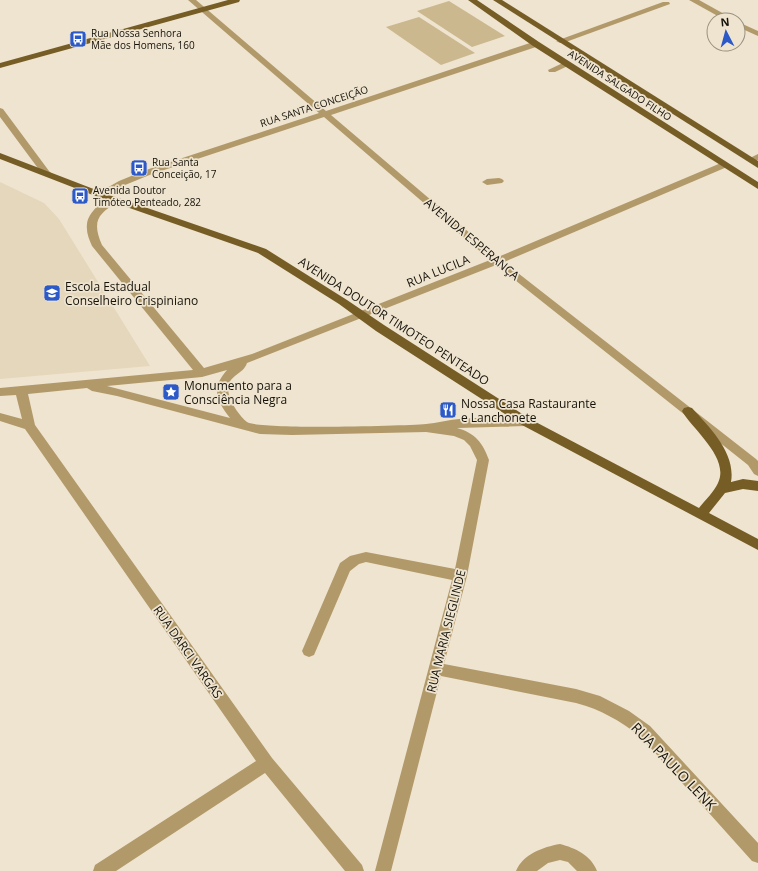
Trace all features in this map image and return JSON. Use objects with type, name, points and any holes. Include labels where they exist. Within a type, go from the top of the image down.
[{"type":"main road","points":[[0,66],[236,0]]},
{"type":"main road","name":"AVENIDA SALGADO FILHO","points":[[472,0],[536,44],[758,186]]},
{"type":"main road","name":"AVENIDA SALGADO FILHO","points":[[497,0],[560,41],[756,161]]},
{"type":"main road","name":"AVENIDA DOUTOR TIMOTEO PENTEADO","points":[[0,156],[115,200],[262,251],[526,422],[758,545]]},
{"type":"main road","points":[[688,411],[722,454],[727,469],[726,480],[701,514]]},
{"type":"main road","points":[[721,488],[743,484],[758,486]]},
{"type":"street","name":"AVENIDA ESPERANÇA","points":[[192,0],[497,261],[756,464]]},
{"type":"street","points":[[692,0],[715,12]]},
{"type":"street","points":[[560,41],[666,4]]},
{"type":"street","points":[[746,28],[758,34]]},
{"type":"street","name":"RUA SANTA CONCEIÇÃO","points":[[102,195],[122,183],[149,172],[536,44]]},
{"type":"street","points":[[552,70],[568,64]]},
{"type":"street","points":[[460,69],[469,75]]},
{"type":"street","points":[[0,111],[46,173]]},
{"type":"street","name":"RUA LUCILA","points":[[77,385],[202,373],[256,357],[497,261],[724,165]]},
{"type":"street","points":[[115,200],[97,212],[92,220],[92,232],[97,246],[202,373]]},
{"type":"street","points":[[244,426],[228,408],[221,392],[225,380],[235,368],[256,357]]},
{"type":"street","points":[[0,392],[77,385],[117,392],[260,430],[292,431],[426,428],[460,423],[526,422]]},
{"type":"street","name":"RUA DARCI VARGAS","points":[[21,390],[29,426],[267,764],[356,871]]},
{"type":"street","points":[[0,416],[29,426]]},
{"type":"street","name":"RUA MARIA SIEGLINDE","points":[[382,871],[437,669],[460,576],[483,460],[480,450],[469,436],[456,431],[426,428]]},
{"type":"street","points":[[309,651],[345,567],[355,560],[366,557],[460,576]]},
{"type":"street","name":"RUA PAULO LENK","points":[[437,669],[576,696],[600,704],[624,716],[644,731],[758,854]]},
{"type":"street","points":[[101,871],[267,764]]},
{"type":"street","points":[[524,871],[544,855],[560,852],[572,855],[589,871]]},
{"type":"shaded area","points":[[449,1],[505,36],[472,47],[417,11]]},
{"type":"shaded area","points":[[419,17],[475,53],[441,65],[386,27]]},
{"type":"shaded area","name":"Escola Estadual Conselheiro Crispiniano","points":[[0,182],[44,203],[59,219],[150,366],[0,379]]},
{"type":"place","name":"Rua Nossa Senhora Mãe dos Homens, 160","points":[[78,39]]},
{"type":"place","name":"Rua Santa Conceição, 17","points":[[139,168]]},
{"type":"place","name":"Avenida Doutor Timóteo Penteado, 282","points":[[80,196]]},
{"type":"place","name":"Escola Estadual Conselheiro Crispiniano","points":[[52,293]]},
{"type":"place","name":"Monumento para a Consciência Negra","points":[[171,392]]},
{"type":"place","name":"Nossa Casa Rastaurante e Lanchonete","points":[[448,410]]}]
